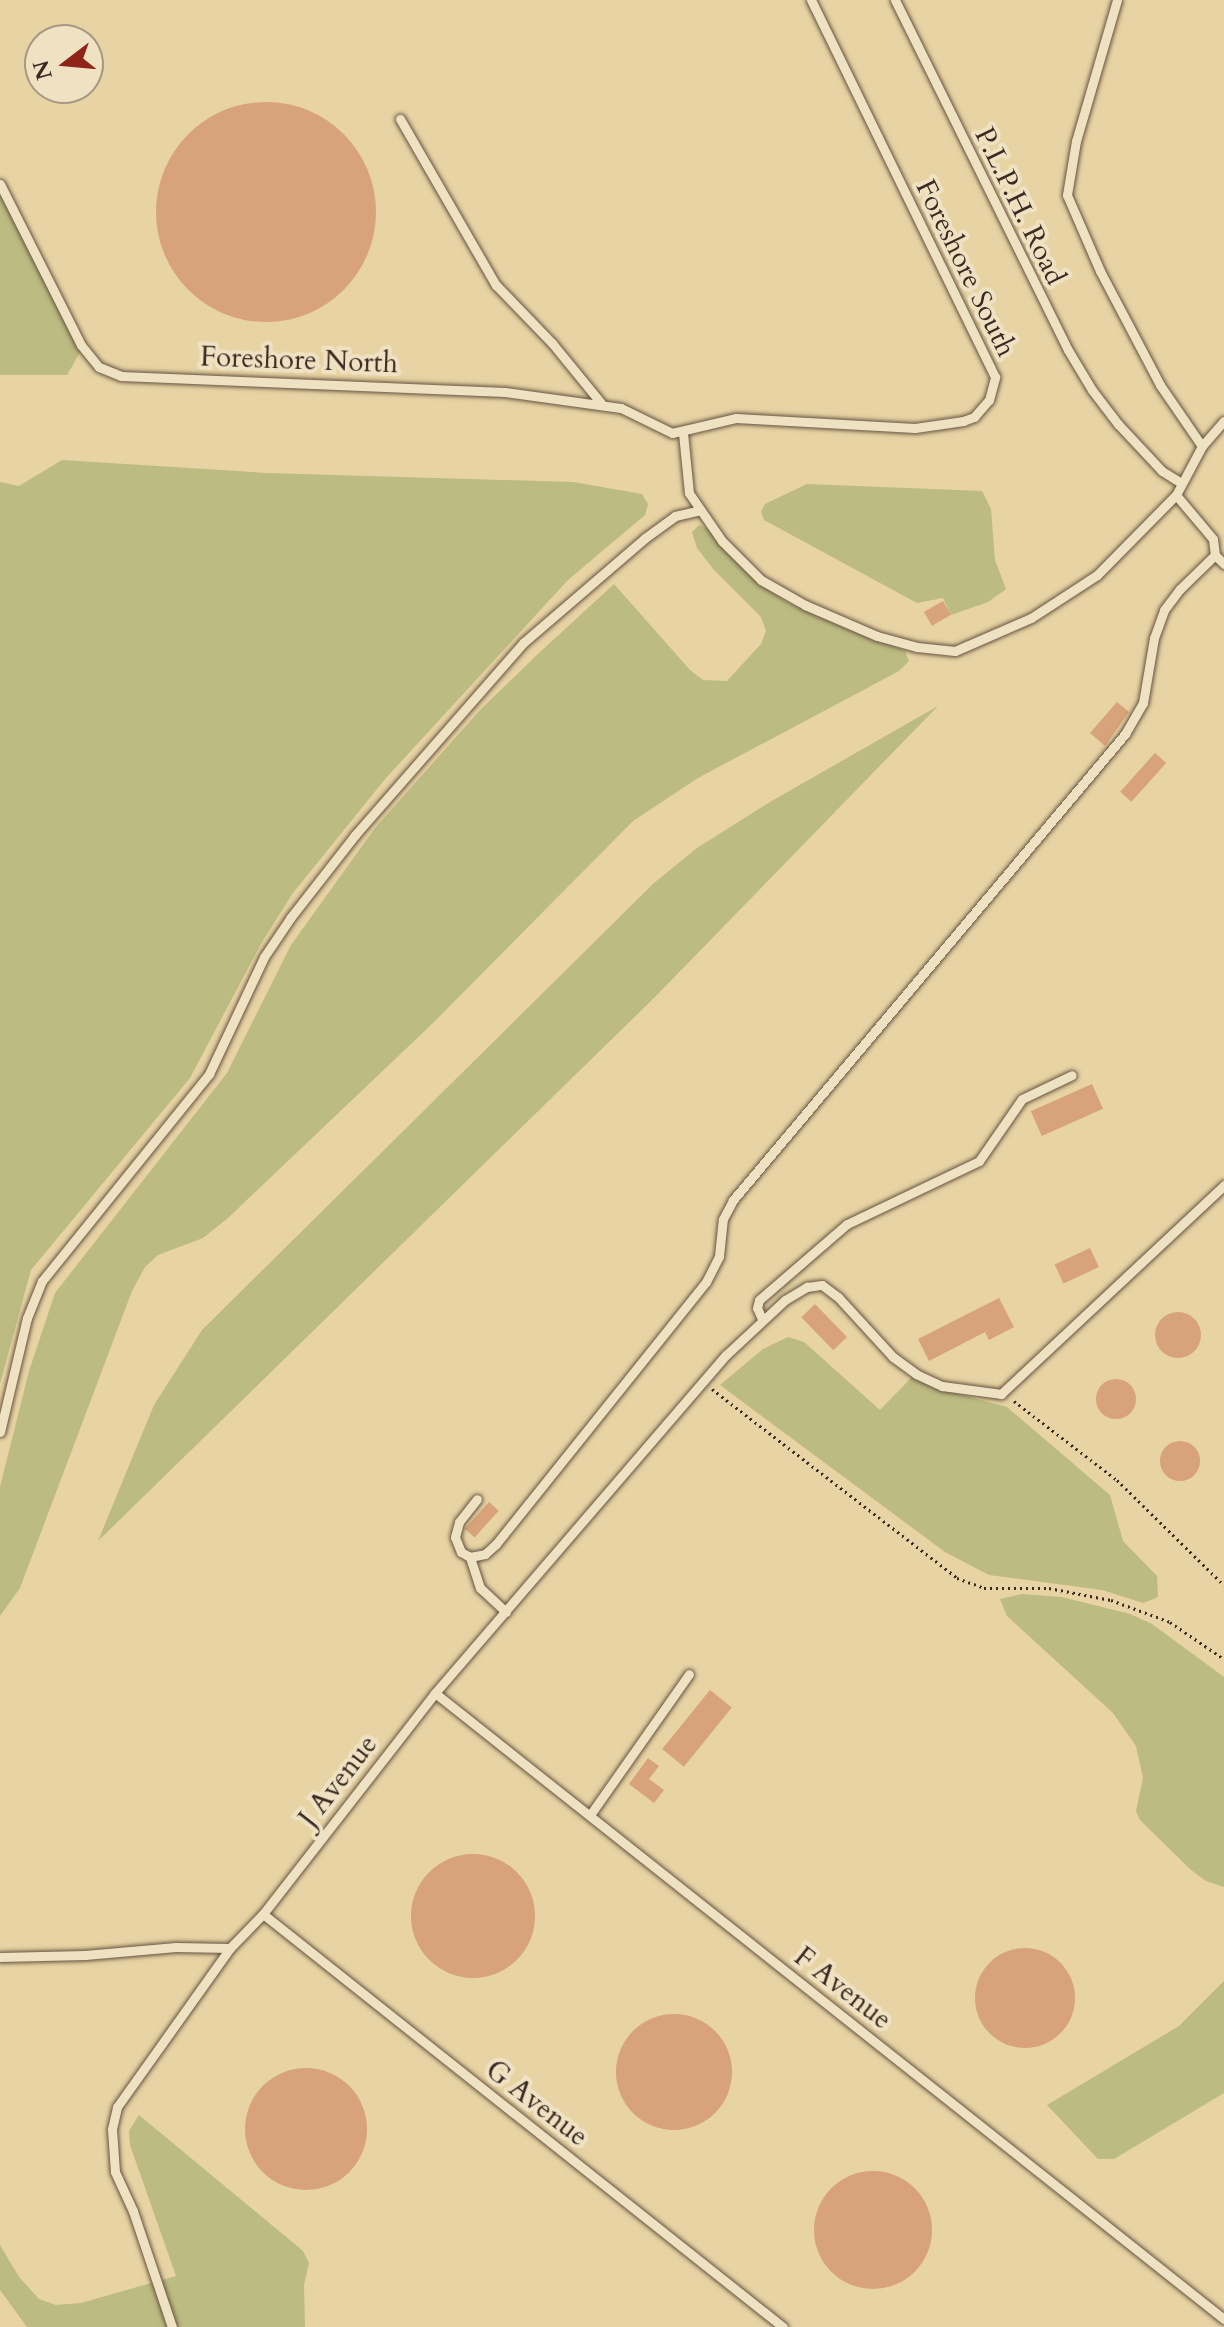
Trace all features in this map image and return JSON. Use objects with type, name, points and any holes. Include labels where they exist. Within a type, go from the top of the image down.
[{"type":"lane","name":"Foreshore South","points":[[683,433],[714,420],[745,417],[936,427],[974,417],[994,391],[995,377],[991,367],[811,0]]},
{"type":"lane","name":"P.L.P.H. Road","points":[[895,0],[1068,350],[1092,390],[1118,424],[1162,471],[1181,483]]},
{"type":"lane","points":[[1117,0],[1076,141],[1067,195],[1100,271],[1160,385],[1202,446]]},
{"type":"lane","points":[[400,119],[496,285],[552,343],[601,403]]},
{"type":"lane","name":"Foreshore North","points":[[0,184],[81,345],[90,359],[110,372],[121,376],[400,385],[601,403],[634,413],[672,433],[683,433]]},
{"type":"lane","points":[[683,433],[689,493],[737,558],[776,590],[877,636],[917,647],[955,651],[1031,618],[1086,584],[1176,495],[1202,446],[1224,421]]},
{"type":"lane","points":[[1176,495],[1213,539],[1215,555],[1224,564]]},
{"type":"lane","points":[[0,1432],[27,1318],[42,1281],[209,1074],[264,957],[291,917],[355,835],[523,643],[645,538],[675,516],[700,510]]},
{"type":"lane","points":[[477,1499],[459,1522],[455,1537],[461,1552],[470,1557],[485,1554],[496,1544],[706,1282],[719,1256],[723,1219],[733,1200],[1125,734],[1143,703],[1151,653],[1164,610],[1180,589],[1215,555]]},
{"type":"lane","points":[[1072,1075],[1022,1099],[979,1161],[847,1224],[759,1300],[757,1308],[762,1319],[795,1293],[815,1284],[822,1285],[838,1297],[893,1357],[916,1374],[942,1386],[1001,1394],[1224,1185]]},
{"type":"lane","name":"J Avenue","points":[[172,2327],[133,2211],[115,2172],[112,2129],[117,2107],[133,2080],[230,1948],[263,1914],[435,1693],[703,1382],[762,1319]]},
{"type":"lane","points":[[470,1557],[480,1588],[506,1612]]},
{"type":"lane","points":[[590,1815],[689,1674]]},
{"type":"lane","name":"F Avenue","points":[[435,1693],[1224,2319]]},
{"type":"lane","name":"G Avenue","points":[[263,1914],[783,2327]]},
{"type":"lane","points":[[0,1957],[85,1955],[176,1947],[230,1948]]},
{"type":"path","points":[[703,1382],[957,1578],[984,1588],[1049,1588],[1111,1600],[1170,1622],[1224,1659]]},
{"type":"path","points":[[1001,1394],[1009,1396],[1106,1471],[1224,1585]]},
{"type":"shaded area","points":[[0,186],[82,349],[67,375],[0,375]]},
{"type":"shaded area","points":[[62,460],[267,473],[573,482],[642,494],[648,504],[645,515],[568,580],[386,778],[293,893],[262,942],[190,1078],[31,1270],[0,1384],[0,482],[19,486]]},
{"type":"shaded area","points":[[807,484],[982,491],[991,509],[995,560],[1006,589],[988,602],[951,615],[943,598],[917,603],[764,520],[761,511],[765,504]]},
{"type":"shaded area","points":[[699,525],[708,529],[727,553],[760,584],[788,603],[905,651],[909,661],[899,671],[698,778],[633,821],[433,1023],[228,1218],[203,1238],[158,1255],[145,1267],[132,1291],[20,1588],[0,1616],[0,1487],[29,1371],[55,1293],[227,1073],[291,945],[375,828],[481,709],[614,584],[690,670],[703,680],[727,681],[761,644],[766,631],[761,617],[714,570],[697,548],[692,532]]},
{"type":"shaded area","points":[[938,706],[655,997],[98,1541],[154,1405],[202,1330],[654,883],[697,848],[770,802]]},
{"type":"shaded area","points":[[788,1337],[804,1342],[880,1410],[913,1376],[940,1389],[1007,1407],[1110,1495],[1123,1541],[1157,1576],[1158,1597],[1143,1603],[1102,1590],[989,1575],[945,1552],[720,1385],[763,1349]]},
{"type":"shaded area","points":[[1022,1594],[1062,1597],[1130,1614],[1152,1624],[1224,1677],[1224,1887],[1206,1881],[1191,1870],[1140,1820],[1136,1811],[1143,1778],[1136,1746],[1113,1713],[1007,1616],[1000,1599]]},
{"type":"shaded area","points":[[1224,1981],[1224,2093],[1114,2159],[1098,2159],[1047,2105],[1179,2026]]},
{"type":"shaded area","points":[[139,2115],[303,2251],[309,2263],[304,2285],[305,2327],[27,2327],[0,2290],[0,2245],[19,2277],[39,2299],[56,2305],[81,2303],[176,2276],[130,2145],[129,2131]]},
{"type":"building","points":[[266,102],[308,110],[344,134],[368,170],[376,212],[368,254],[344,290],[308,314],[266,322],[224,314],[188,290],[164,254],[156,212],[164,170],[188,134],[224,110]]},
{"type":"building","points":[[943,601],[951,615],[932,626],[924,612]]},
{"type":"building","points":[[1117,702],[1129,712],[1105,746],[1090,733]]},
{"type":"building","points":[[1155,753],[1166,763],[1131,802],[1120,792]]},
{"type":"building","points":[[1092,1084],[1103,1109],[1042,1136],[1031,1111]]},
{"type":"building","points":[[1090,1248],[1099,1267],[1064,1284],[1055,1264]]},
{"type":"building","points":[[999,1298],[1014,1327],[989,1340],[985,1332],[929,1361],[918,1339]]},
{"type":"building","points":[[815,1304],[847,1337],[833,1350],[801,1317]]},
{"type":"building","points":[[1178,1312],[1194,1319],[1201,1335],[1194,1351],[1178,1358],[1162,1351],[1155,1335],[1162,1319]]},
{"type":"building","points":[[1116,1379],[1130,1385],[1136,1399],[1130,1413],[1116,1419],[1102,1413],[1096,1399],[1102,1385]]},
{"type":"building","points":[[1180,1441],[1194,1447],[1200,1461],[1194,1475],[1180,1481],[1166,1475],[1160,1461],[1166,1447]]},
{"type":"building","points":[[489,1502],[499,1511],[475,1537],[465,1529]]},
{"type":"building","points":[[710,1690],[732,1708],[684,1767],[662,1749]]},
{"type":"building","points":[[648,1758],[659,1766],[649,1779],[664,1790],[654,1803],[629,1784]]},
{"type":"building","points":[[473,1854],[497,1858],[517,1872],[531,1892],[535,1916],[531,1940],[517,1960],[497,1974],[473,1978],[449,1974],[429,1960],[415,1940],[411,1916],[415,1892],[429,1872],[449,1858]]},
{"type":"building","points":[[1025,1948],[1044,1952],[1061,1962],[1071,1979],[1075,1998],[1071,2017],[1061,2034],[1044,2044],[1025,2048],[1006,2044],[989,2034],[979,2017],[975,1998],[979,1979],[989,1962],[1006,1952]]},
{"type":"building","points":[[674,2014],[696,2019],[715,2031],[727,2050],[732,2072],[727,2094],[715,2113],[696,2125],[674,2130],[652,2125],[633,2113],[621,2094],[616,2072],[621,2050],[633,2031],[652,2019]]},
{"type":"building","points":[[306,2068],[329,2073],[349,2086],[362,2106],[367,2129],[362,2152],[349,2172],[329,2185],[306,2190],[283,2185],[263,2172],[250,2152],[245,2129],[250,2106],[263,2086],[283,2073]]},
{"type":"building","points":[[873,2171],[896,2176],[915,2188],[927,2207],[932,2230],[927,2253],[915,2272],[896,2284],[873,2289],[850,2284],[831,2272],[819,2253],[814,2230],[819,2207],[831,2188],[850,2176]]}]
